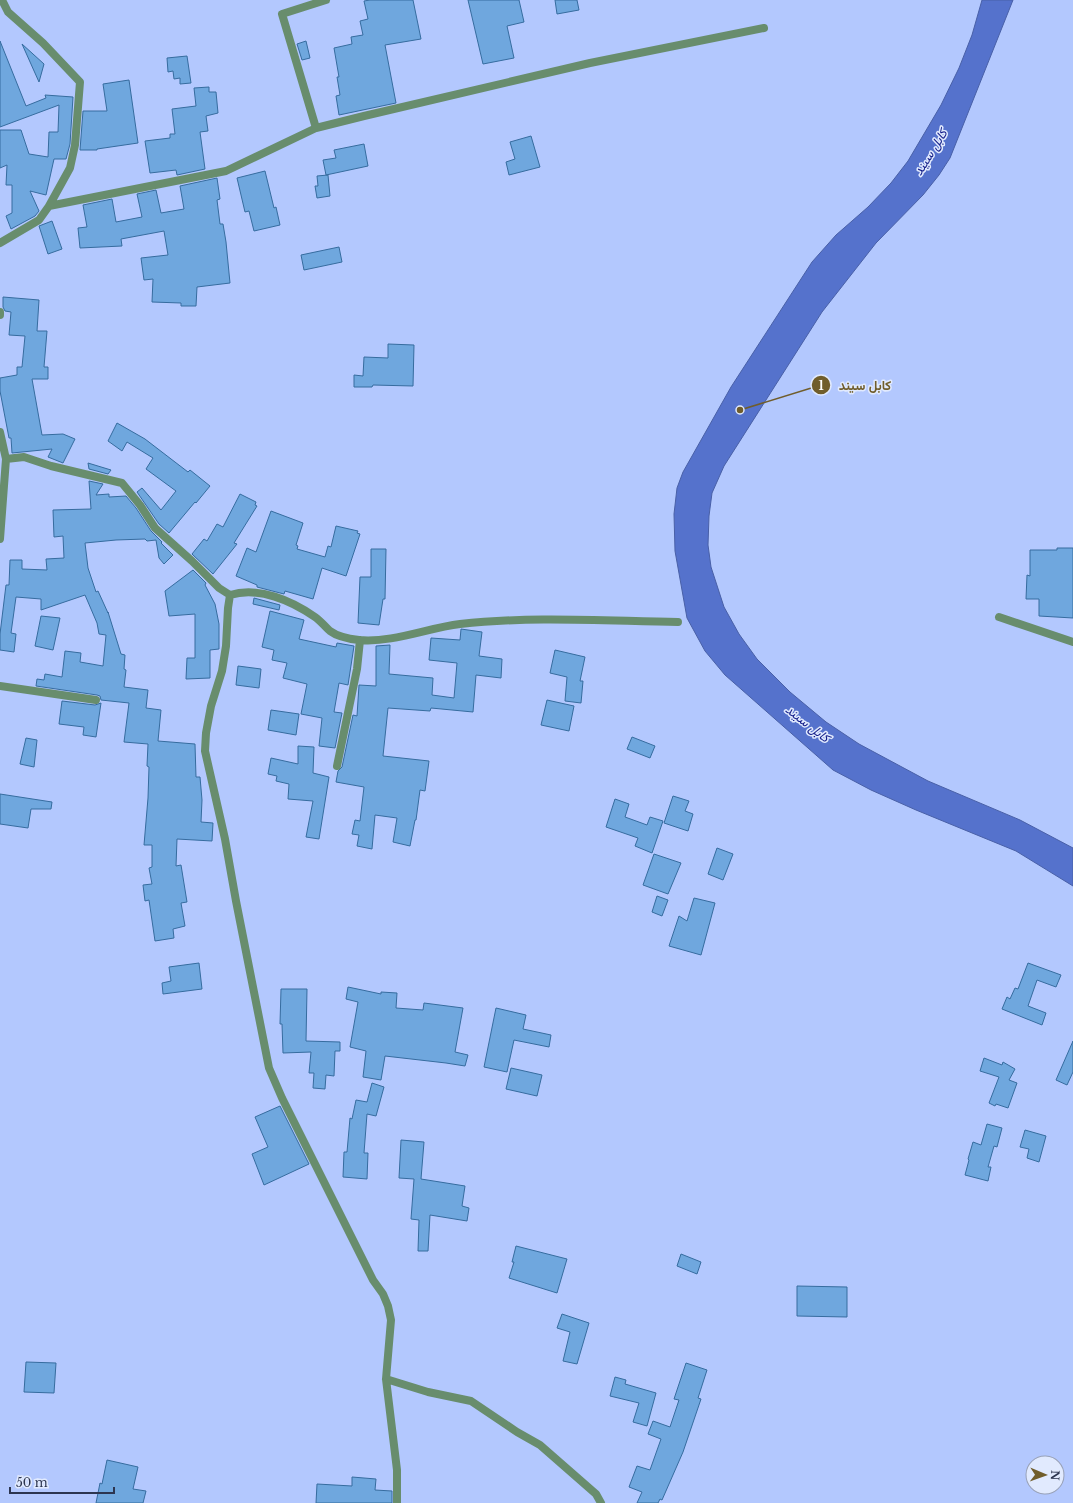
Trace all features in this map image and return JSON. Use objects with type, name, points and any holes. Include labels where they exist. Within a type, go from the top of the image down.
[{"type":"street","points":[[0,243],[40,220],[70,168],[75,145],[80,82],[43,43],[8,12],[2,0]]},
{"type":"street","points":[[316,128],[282,14],[326,0]]},
{"type":"street","points":[[49,206],[226,171],[316,128],[364,116],[583,65],[764,28]]},
{"type":"street","points":[[0,432],[6,459],[0,539]]},
{"type":"street","points":[[6,459],[24,457],[51,466],[122,483],[140,505],[154,528],[192,561],[219,588],[230,595]]},
{"type":"street","points":[[230,595],[239,592],[255,593],[274,597],[292,604],[316,617],[330,632],[345,638],[360,640],[379,640],[460,624],[488,622],[543,620],[678,622]]},
{"type":"street","points":[[230,595],[222,671],[210,706],[205,751],[225,839],[269,1068],[285,1104],[388,1306],[391,1320],[386,1380],[397,1470],[397,1503]]},
{"type":"street","points":[[1000,617],[1073,642]]},
{"type":"street","points":[[337,766],[357,669],[360,640]]},
{"type":"street","points":[[0,686],[96,700]]},
{"type":"street","points":[[386,1380],[428,1392],[471,1401],[517,1432],[540,1445],[596,1494],[601,1503]]},
{"type":"water","points":[[982,0],[1013,0],[950,158],[923,195],[876,243],[822,312],[724,466],[712,493],[709,516],[708,545],[711,567],[724,607],[739,634],[757,659],[790,692],[826,722],[859,744],[928,781],[1020,820],[1073,848],[1073,886],[1016,851],[916,810],[871,790],[833,770],[725,675],[705,651],[687,618],[675,551],[674,514],[677,488],[683,472],[731,387],[812,262],[836,235],[868,207],[891,183],[908,161],[941,105],[959,68],[972,35]]},
{"type":"building","points":[[413,0],[421,39],[385,45],[396,103],[339,115],[336,96],[340,95],[337,77],[339,77],[334,48],[352,44],[351,37],[363,35],[360,21],[368,19],[364,1]]},
{"type":"building","points":[[468,0],[519,0],[524,22],[507,26],[514,58],[483,64]]},
{"type":"building","points":[[555,0],[577,0],[579,10],[557,14]]},
{"type":"building","points":[[0,41],[26,106],[46,98],[45,95],[73,97],[70,144],[66,159],[54,159],[46,195],[30,191],[39,211],[35,216],[11,229],[6,216],[12,213],[12,185],[6,185],[7,165],[0,168],[0,130],[21,130],[29,154],[48,157],[49,132],[58,132],[59,105],[0,127]]},
{"type":"building","points":[[306,41],[310,58],[302,60],[297,44]]},
{"type":"building","points":[[22,44],[44,64],[39,82]]},
{"type":"building","points":[[187,56],[191,83],[180,84],[180,78],[174,79],[173,71],[168,72],[167,58]]},
{"type":"building","points":[[129,80],[138,143],[97,150],[80,150],[83,111],[107,111],[103,84]]},
{"type":"building","points":[[209,87],[209,92],[216,92],[218,113],[206,116],[208,131],[200,132],[205,169],[177,175],[176,170],[150,173],[145,141],[170,138],[170,134],[175,134],[172,109],[196,106],[194,88]]},
{"type":"building","points":[[531,136],[540,167],[509,175],[506,162],[515,159],[510,142]]},
{"type":"building","points":[[364,144],[368,166],[326,175],[323,160],[336,158],[334,150]]},
{"type":"building","points":[[265,171],[274,208],[276,207],[280,225],[254,231],[249,211],[245,212],[237,178]]},
{"type":"building","points":[[328,175],[330,196],[317,198],[315,186],[318,186],[317,176]]},
{"type":"building","points":[[217,178],[220,199],[217,200],[220,224],[223,224],[226,242],[230,283],[197,287],[196,306],[181,306],[181,303],[152,302],[153,279],[144,280],[141,258],[168,255],[164,231],[121,239],[122,246],[80,248],[78,228],[87,227],[83,205],[112,199],[116,222],[142,217],[137,194],[156,190],[161,213],[184,209],[180,186]]},
{"type":"building","points":[[52,221],[62,249],[48,254],[39,226]]},
{"type":"building","points":[[339,247],[342,262],[304,270],[301,255]]},
{"type":"building","points":[[3,297],[39,300],[37,331],[47,331],[44,367],[48,367],[48,379],[32,379],[42,435],[63,434],[75,439],[63,463],[48,457],[52,449],[12,453],[11,438],[9,438],[0,391],[0,378],[17,375],[17,367],[22,367],[25,336],[9,335],[11,312],[5,311],[3,307]]},
{"type":"building","points":[[388,344],[414,345],[413,386],[373,385],[372,387],[354,387],[354,375],[363,376],[364,357],[388,358]]},
{"type":"building","points":[[117,423],[145,439],[188,472],[190,470],[210,486],[169,533],[159,524],[137,492],[142,488],[161,510],[176,491],[146,469],[153,458],[127,442],[122,451],[108,441]]},
{"type":"building","points":[[88,463],[111,470],[108,474],[89,469]]},
{"type":"building","points":[[89,481],[103,484],[96,495],[109,494],[109,497],[126,496],[151,531],[173,555],[164,564],[159,558],[156,540],[116,540],[85,543],[88,568],[96,592],[98,591],[108,612],[121,654],[125,655],[124,669],[126,670],[124,687],[148,690],[146,708],[161,710],[158,741],[195,744],[196,777],[200,777],[202,800],[201,822],[213,823],[212,841],[177,839],[176,866],[181,865],[187,902],[181,903],[185,926],[173,929],[174,938],[155,941],[149,900],[145,901],[143,885],[152,884],[149,868],[152,867],[152,845],[144,845],[148,798],[148,744],[124,742],[129,703],[101,700],[100,696],[97,695],[36,686],[37,679],[44,680],[45,674],[62,677],[65,651],[81,653],[80,662],[103,666],[106,635],[99,634],[97,623],[85,595],[41,610],[41,599],[16,597],[11,633],[16,634],[14,652],[0,650],[0,634],[6,585],[9,585],[10,560],[22,560],[22,569],[47,570],[46,559],[64,558],[63,536],[54,537],[53,510],[91,509]]},
{"type":"building","points":[[240,494],[256,502],[255,505],[257,506],[234,543],[237,544],[213,574],[192,554],[204,539],[207,541],[217,524],[223,527]]},
{"type":"building","points":[[271,511],[303,523],[296,545],[298,546],[297,549],[325,557],[328,546],[331,547],[336,526],[358,531],[357,533],[360,534],[346,576],[322,568],[313,599],[285,591],[284,594],[257,587],[257,585],[236,576],[247,548],[256,552]]},
{"type":"building","points":[[1057,548],[1073,548],[1073,618],[1039,616],[1039,599],[1026,599],[1027,575],[1030,576],[1030,550],[1057,550]]},
{"type":"building","points":[[371,549],[386,549],[385,599],[383,599],[379,625],[358,623],[360,577],[371,577]]},
{"type":"building","points":[[193,570],[206,583],[205,585],[215,604],[219,624],[219,649],[210,650],[210,678],[186,679],[187,658],[195,658],[195,614],[169,616],[165,591]]},
{"type":"building","points":[[254,598],[280,605],[279,610],[253,604]]},
{"type":"building","points":[[270,611],[304,620],[299,639],[336,647],[337,643],[354,646],[348,685],[339,683],[334,712],[342,713],[335,748],[319,746],[322,718],[301,714],[307,684],[283,678],[287,663],[272,660],[274,650],[262,647]]},
{"type":"building","points":[[41,616],[60,618],[53,650],[35,646]]},
{"type":"building","points":[[461,629],[482,632],[479,656],[502,659],[501,678],[476,675],[473,712],[431,708],[430,711],[388,708],[383,756],[429,761],[425,791],[420,790],[416,820],[410,846],[393,842],[397,818],[375,815],[372,849],[357,846],[359,835],[352,834],[355,820],[360,821],[364,787],[336,782],[338,771],[342,767],[353,715],[357,716],[359,685],[376,686],[376,646],[390,645],[389,674],[433,678],[432,695],[454,698],[457,663],[429,660],[431,638],[460,640]]},
{"type":"building","points":[[555,650],[585,657],[580,681],[583,681],[581,703],[565,701],[567,677],[550,673]]},
{"type":"building","points":[[238,666],[261,669],[259,688],[236,685]]},
{"type":"building","points":[[547,700],[574,706],[569,731],[541,725]]},
{"type":"building","points":[[62,701],[95,705],[101,703],[96,737],[83,735],[84,727],[59,724]]},
{"type":"building","points":[[271,710],[299,714],[296,735],[268,730]]},
{"type":"building","points":[[632,737],[655,746],[650,758],[627,749]]},
{"type":"building","points":[[26,738],[37,740],[34,767],[20,764]]},
{"type":"building","points":[[298,746],[314,747],[313,773],[329,777],[319,839],[306,837],[313,801],[288,799],[289,784],[276,781],[277,776],[268,774],[271,758],[298,764]]},
{"type":"building","points":[[0,794],[52,802],[51,809],[31,809],[28,828],[0,824]]},
{"type":"building","points":[[673,796],[689,801],[685,811],[693,814],[688,831],[664,823]]},
{"type":"building","points":[[615,799],[629,804],[625,817],[647,825],[650,817],[663,821],[652,853],[635,846],[638,838],[606,827]]},
{"type":"building","points":[[717,848],[733,854],[723,880],[708,874]]},
{"type":"building","points":[[654,854],[681,863],[668,894],[643,885]]},
{"type":"building","points":[[657,896],[668,900],[662,916],[652,912]]},
{"type":"building","points":[[694,898],[715,903],[701,955],[669,946],[679,916],[687,921]]},
{"type":"building","points":[[199,963],[202,989],[163,994],[162,983],[171,981],[169,967]]},
{"type":"building","points":[[1028,963],[1061,975],[1056,987],[1037,980],[1028,1006],[1046,1013],[1042,1025],[1002,1009],[1007,997],[1010,999],[1015,988],[1018,989]]},
{"type":"building","points":[[348,987],[381,994],[381,992],[397,993],[396,1008],[423,1010],[424,1003],[463,1008],[455,1052],[468,1055],[465,1066],[385,1056],[381,1080],[363,1077],[366,1051],[350,1047],[358,1002],[346,999]]},
{"type":"building","points":[[281,989],[307,989],[306,1041],[340,1042],[340,1051],[335,1051],[334,1076],[326,1075],[325,1089],[313,1088],[314,1073],[309,1073],[311,1052],[283,1053],[282,1024],[280,1024]]},
{"type":"building","points":[[496,1008],[526,1015],[523,1029],[551,1035],[549,1047],[514,1040],[507,1072],[484,1067]]},
{"type":"building","points":[[1073,1041],[1073,1072],[1067,1085],[1056,1080]]},
{"type":"building","points":[[984,1058],[1002,1065],[1003,1062],[1015,1069],[1009,1080],[1017,1083],[1008,1108],[996,1104],[995,1106],[989,1103],[999,1077],[980,1071]]},
{"type":"building","points":[[511,1068],[542,1075],[537,1096],[506,1089]]},
{"type":"building","points":[[372,1083],[384,1087],[376,1116],[367,1114],[364,1153],[368,1153],[367,1179],[343,1177],[344,1152],[347,1152],[350,1118],[352,1119],[356,1100],[367,1102]]},
{"type":"building","points":[[280,1106],[309,1164],[264,1185],[252,1154],[268,1147],[255,1117]]},
{"type":"building","points":[[987,1124],[1002,1128],[997,1147],[994,1146],[988,1167],[991,1167],[988,1181],[965,1175],[973,1142],[981,1145]]},
{"type":"building","points":[[1025,1130],[1046,1136],[1039,1162],[1027,1158],[1029,1149],[1020,1147]]},
{"type":"building","points":[[401,1140],[424,1142],[421,1179],[465,1186],[462,1206],[469,1208],[467,1221],[430,1215],[428,1251],[418,1251],[419,1220],[411,1219],[414,1179],[399,1178]]},
{"type":"building","points":[[516,1246],[567,1259],[557,1293],[509,1278],[514,1262],[512,1262]]},
{"type":"building","points":[[681,1254],[701,1262],[697,1274],[677,1266]]},
{"type":"building","points":[[797,1286],[847,1287],[847,1317],[797,1316]]},
{"type":"building","points":[[562,1314],[589,1323],[577,1364],[563,1361],[570,1332],[557,1328]]},
{"type":"building","points":[[26,1362],[56,1363],[54,1393],[24,1392]]},
{"type":"building","points":[[686,1363],[707,1370],[698,1398],[701,1399],[683,1452],[662,1500],[660,1499],[658,1503],[637,1503],[642,1492],[629,1487],[637,1466],[650,1470],[661,1439],[648,1434],[653,1421],[670,1427],[679,1400],[674,1399]]},
{"type":"building","points":[[615,1377],[626,1380],[625,1384],[656,1393],[647,1426],[633,1422],[639,1403],[610,1396]]},
{"type":"building","points":[[107,1460],[138,1467],[133,1489],[146,1491],[143,1503],[96,1503]]},
{"type":"building","points":[[352,1477],[376,1479],[375,1490],[392,1491],[392,1503],[316,1503],[317,1484],[352,1486]]},
{"type":"place","name":"کابل سيند","points":[[740,410]]}]
